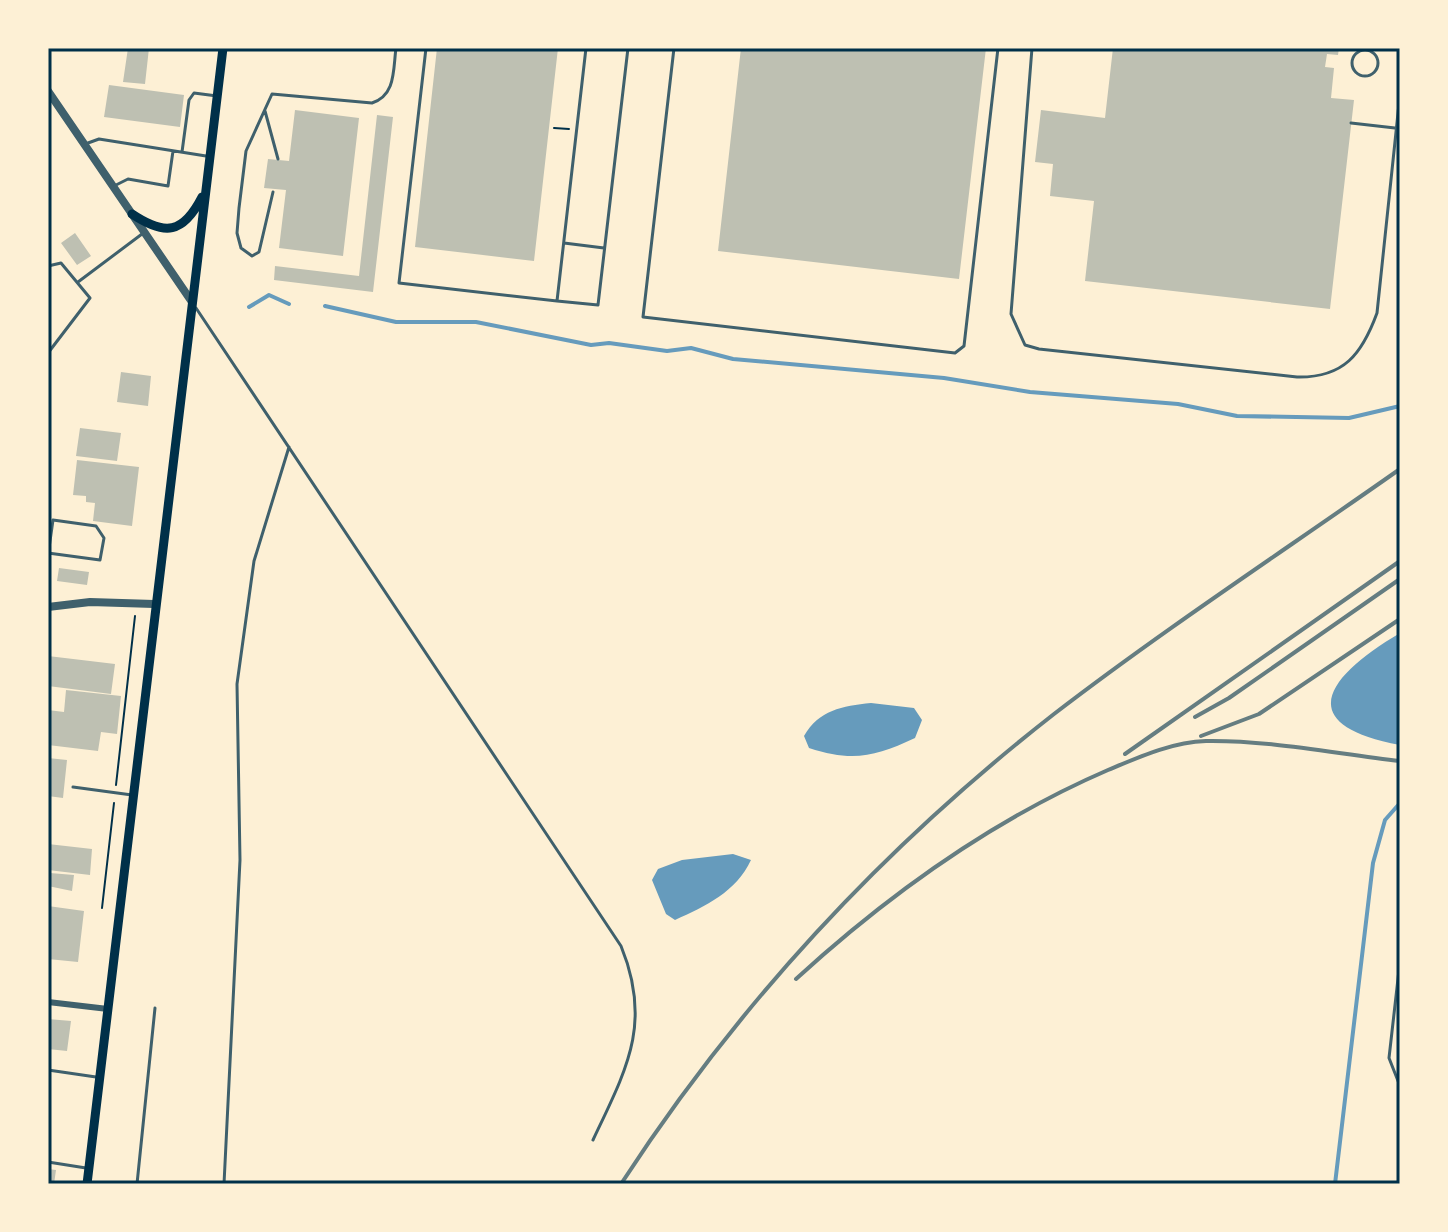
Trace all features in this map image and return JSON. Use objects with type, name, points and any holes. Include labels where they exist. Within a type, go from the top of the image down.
[{"type":"main road","points":[[87,1184],[154,604],[223,48]]},
{"type":"main road","points":[[132,214],[149,226],[163,230],[177,227],[195,211],[205,190]]},
{"type":"street","points":[[48,91],[192,302]]},
{"type":"street","points":[[48,607],[90,602],[154,604]]},
{"type":"street","points":[[48,1002],[108,1009]]},
{"type":"lane","points":[[273,192],[264,239],[259,252],[252,256],[241,248],[238,220],[246,151],[272,94],[372,103],[379,101],[391,86],[396,48]]},
{"type":"lane","points":[[426,48],[399,283],[598,305],[628,48]]},
{"type":"lane","points":[[557,301],[586,48]]},
{"type":"lane","points":[[674,48],[643,317],[955,353],[964,346],[998,48]]},
{"type":"lane","points":[[1032,48],[1011,314],[1025,345],[1039,349],[1317,378],[1349,362],[1366,342],[1377,313],[1400,94]]},
{"type":"lane","points":[[1368,49],[1377,57],[1379,65],[1371,76],[1362,77],[1354,71],[1352,63],[1358,52],[1368,49]]},
{"type":"lane","points":[[182,152],[189,100],[194,93],[217,96]]},
{"type":"lane","points":[[265,111],[278,159]]},
{"type":"lane","points":[[1351,123],[1396,128]]},
{"type":"lane","points":[[84,144],[99,139],[210,157]]},
{"type":"lane","points":[[112,186],[128,179],[168,186],[173,151]]},
{"type":"lane","points":[[78,282],[144,232]]},
{"type":"lane","points":[[564,243],[605,248]]},
{"type":"lane","points":[[48,266],[61,263],[90,298],[48,353]]},
{"type":"lane","points":[[192,302],[621,946],[636,995],[634,1041],[628,1066],[593,1140]]},
{"type":"lane","points":[[224,1184],[240,860],[237,684],[254,561],[290,446]]},
{"type":"lane","points":[[53,520],[96,526],[104,538],[100,560],[48,554],[53,520]]},
{"type":"lane","points":[[48,600],[48,607]]},
{"type":"lane","points":[[73,787],[132,795]]},
{"type":"lane","points":[[1400,961],[1389,1058],[1400,1086]]},
{"type":"lane","points":[[137,1184],[155,1008]]},
{"type":"lane","points":[[1393,1018],[1400,1019]]},
{"type":"lane","points":[[48,1070],[100,1078]]},
{"type":"lane","points":[[48,1162],[89,1168]]},
{"type":"path","points":[[554,128],[577,130]]},
{"type":"path","points":[[102,908],[137,603]]},
{"type":"water","points":[[1400,633],[1400,745],[1365,736],[1343,725],[1332,711],[1332,697],[1340,681],[1354,665]]},
{"type":"water","points":[[871,703],[914,708],[922,720],[915,738],[888,750],[863,755],[838,755],[809,748],[804,736],[817,720],[841,708]]},
{"type":"water","points":[[733,854],[751,860],[729,889],[675,920],[666,914],[652,880],[658,869],[682,860]]},
{"type":"building","points":[[128,48],[149,48],[145,84],[123,82]]},
{"type":"building","points":[[437,48],[558,48],[534,261],[415,247]]},
{"type":"building","points":[[741,48],[986,48],[959,279],[718,251]]},
{"type":"building","points":[[1113,48],[1339,48],[1338,55],[1327,54],[1325,67],[1334,68],[1331,98],[1354,100],[1330,309],[1085,281],[1094,201],[1050,196],[1053,164],[1035,162],[1041,110],[1105,118]]},
{"type":"building","points":[[109,85],[184,95],[180,127],[104,117]]},
{"type":"building","points":[[295,110],[359,118],[343,256],[279,248],[286,190],[264,188],[268,159],[289,161]]},
{"type":"building","points":[[377,115],[393,117],[373,292],[274,280],[275,266],[359,276]]},
{"type":"building","points":[[75,233],[91,256],[77,265],[61,243]]},
{"type":"building","points":[[121,372],[151,376],[148,406],[117,402]]},
{"type":"building","points":[[80,428],[121,433],[117,461],[76,456]]},
{"type":"building","points":[[77,460],[139,467],[132,526],[93,521],[95,503],[86,502],[86,496],[73,495]]},
{"type":"building","points":[[59,568],[89,572],[87,585],[57,581]]},
{"type":"building","points":[[48,656],[115,664],[111,694],[48,686]]},
{"type":"building","points":[[66,690],[121,696],[117,734],[101,732],[98,751],[48,745],[48,710],[64,712]]},
{"type":"building","points":[[48,758],[67,760],[63,798],[48,796]]},
{"type":"building","points":[[48,844],[92,849],[90,875],[48,870]]},
{"type":"building","points":[[50,873],[74,875],[72,891],[48,886]]},
{"type":"building","points":[[48,906],[84,911],[78,962],[48,959]]},
{"type":"building","points":[[48,1019],[71,1021],[67,1051],[48,1049]]},
{"type":"building","points":[[48,1169],[56,1170],[54,1184],[48,1184]]},
{"type":"waterway","points":[[249,307],[269,295],[289,304]]},
{"type":"waterway","points":[[325,306],[396,322],[476,322],[591,345],[609,343],[667,351],[691,348],[733,359],[944,378],[1030,392],[1178,404],[1237,416],[1349,418],[1400,406]]},
{"type":"waterway","points":[[1335,1184],[1373,863],[1385,820],[1400,803]]},
{"type":"railway","points":[[621,1184],[714,1053],[765,991],[818,931],[932,818],[992,765],[1096,682],[1400,469]]},
{"type":"railway","points":[[1125,754],[1400,561]]},
{"type":"railway","points":[[1195,717],[1229,698],[1400,579]]},
{"type":"railway","points":[[1201,736],[1259,714],[1400,619]]},
{"type":"railway","points":[[796,979],[867,918],[983,836],[1065,790],[1144,755],[1193,742],[1230,741],[1400,761]]}]
